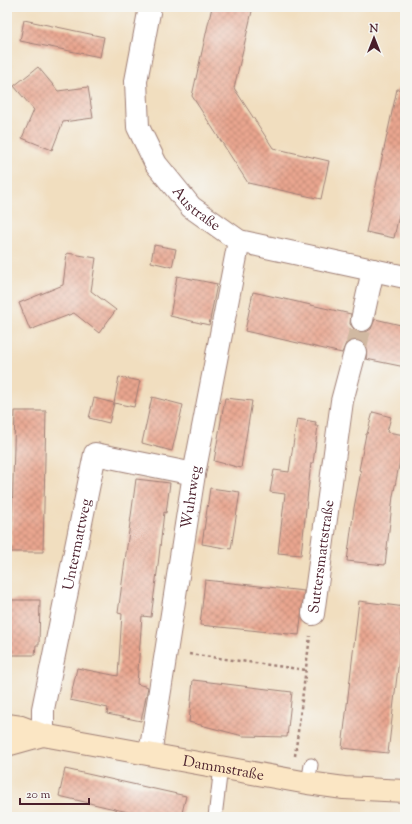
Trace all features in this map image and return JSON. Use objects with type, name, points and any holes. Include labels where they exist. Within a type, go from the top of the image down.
[{"type":"main road","name":"Dammstraße","points":[[7,725],[21,727],[43,735],[221,767],[310,774],[344,788],[405,791]]},
{"type":"main road","name":"Dammstraße","points":[[7,745],[43,735]]},
{"type":"street","name":"Austraße","points":[[150,7],[136,81],[138,127],[156,164],[191,207],[239,241],[405,277]]},
{"type":"street","name":"Wuhrweg","points":[[150,754],[194,474],[239,241]]},
{"type":"street","points":[[362,320],[373,270]]},
{"type":"street","name":"Suttersmattstraße","points":[[313,614],[342,401],[355,352]]},
{"type":"street","name":"Untermattweg","points":[[43,735],[43,709],[95,454],[194,474]]},
{"type":"lane","points":[[215,817],[221,767]]},
{"type":"path","name":"Suttersmattstraße","points":[[294,762],[313,614]]},
{"type":"path","points":[[184,654],[306,670]]},
{"type":"building","points":[[212,7],[253,7],[234,88],[273,148],[329,161],[321,199],[248,183],[192,96]]},
{"type":"building","points":[[24,20],[104,37],[100,57],[20,41]]},
{"type":"building","points":[[38,67],[58,91],[88,87],[93,118],[63,122],[52,150],[22,138],[34,110],[14,86]]},
{"type":"building","points":[[397,89],[405,90],[405,187],[394,238],[366,232]]},
{"type":"building","points":[[154,245],[176,249],[172,267],[151,262]]},
{"type":"building","points":[[67,253],[96,258],[91,291],[116,310],[99,333],[74,313],[30,330],[19,303],[63,285]]},
{"type":"building","points":[[177,276],[217,284],[209,325],[170,316]]},
{"type":"building","points":[[253,292],[351,314],[350,324],[354,329],[360,332],[366,332],[371,329],[375,319],[405,326],[405,367],[366,359],[367,348],[364,343],[358,340],[351,340],[346,343],[342,353],[245,331]]},
{"type":"building","points":[[119,377],[140,381],[134,407],[114,403]]},
{"type":"building","points":[[152,397],[183,405],[172,451],[142,443]]},
{"type":"building","points":[[94,398],[114,403],[109,423],[89,418]]},
{"type":"building","points":[[225,398],[252,401],[241,468],[214,461]]},
{"type":"building","points":[[15,411],[46,411],[43,552],[11,552]]},
{"type":"building","points":[[373,412],[391,417],[387,432],[405,435],[393,496],[385,565],[347,561],[354,508],[361,471],[359,470],[366,434]]},
{"type":"building","points":[[297,419],[316,422],[315,426],[318,426],[313,463],[311,463],[301,555],[278,553],[285,494],[270,492],[274,470],[289,472]]},
{"type":"building","points":[[136,479],[170,483],[166,513],[164,512],[151,617],[142,616],[137,684],[148,687],[141,721],[107,714],[108,708],[70,700],[77,668],[118,676],[122,614],[118,613]]},
{"type":"building","points":[[210,488],[240,492],[231,549],[202,544]]},
{"type":"building","points":[[205,580],[304,591],[299,635],[200,625]]},
{"type":"building","points":[[7,600],[40,600],[39,645],[36,645],[35,655],[7,655]]},
{"type":"building","points":[[359,601],[405,607],[388,753],[342,748]]},
{"type":"building","points":[[193,680],[292,692],[287,737],[243,736],[189,722]]},
{"type":"building","points":[[65,769],[186,796],[181,817],[149,817],[59,796]]},
{"type":"tunnel","points":[[355,352],[362,320]]}]
